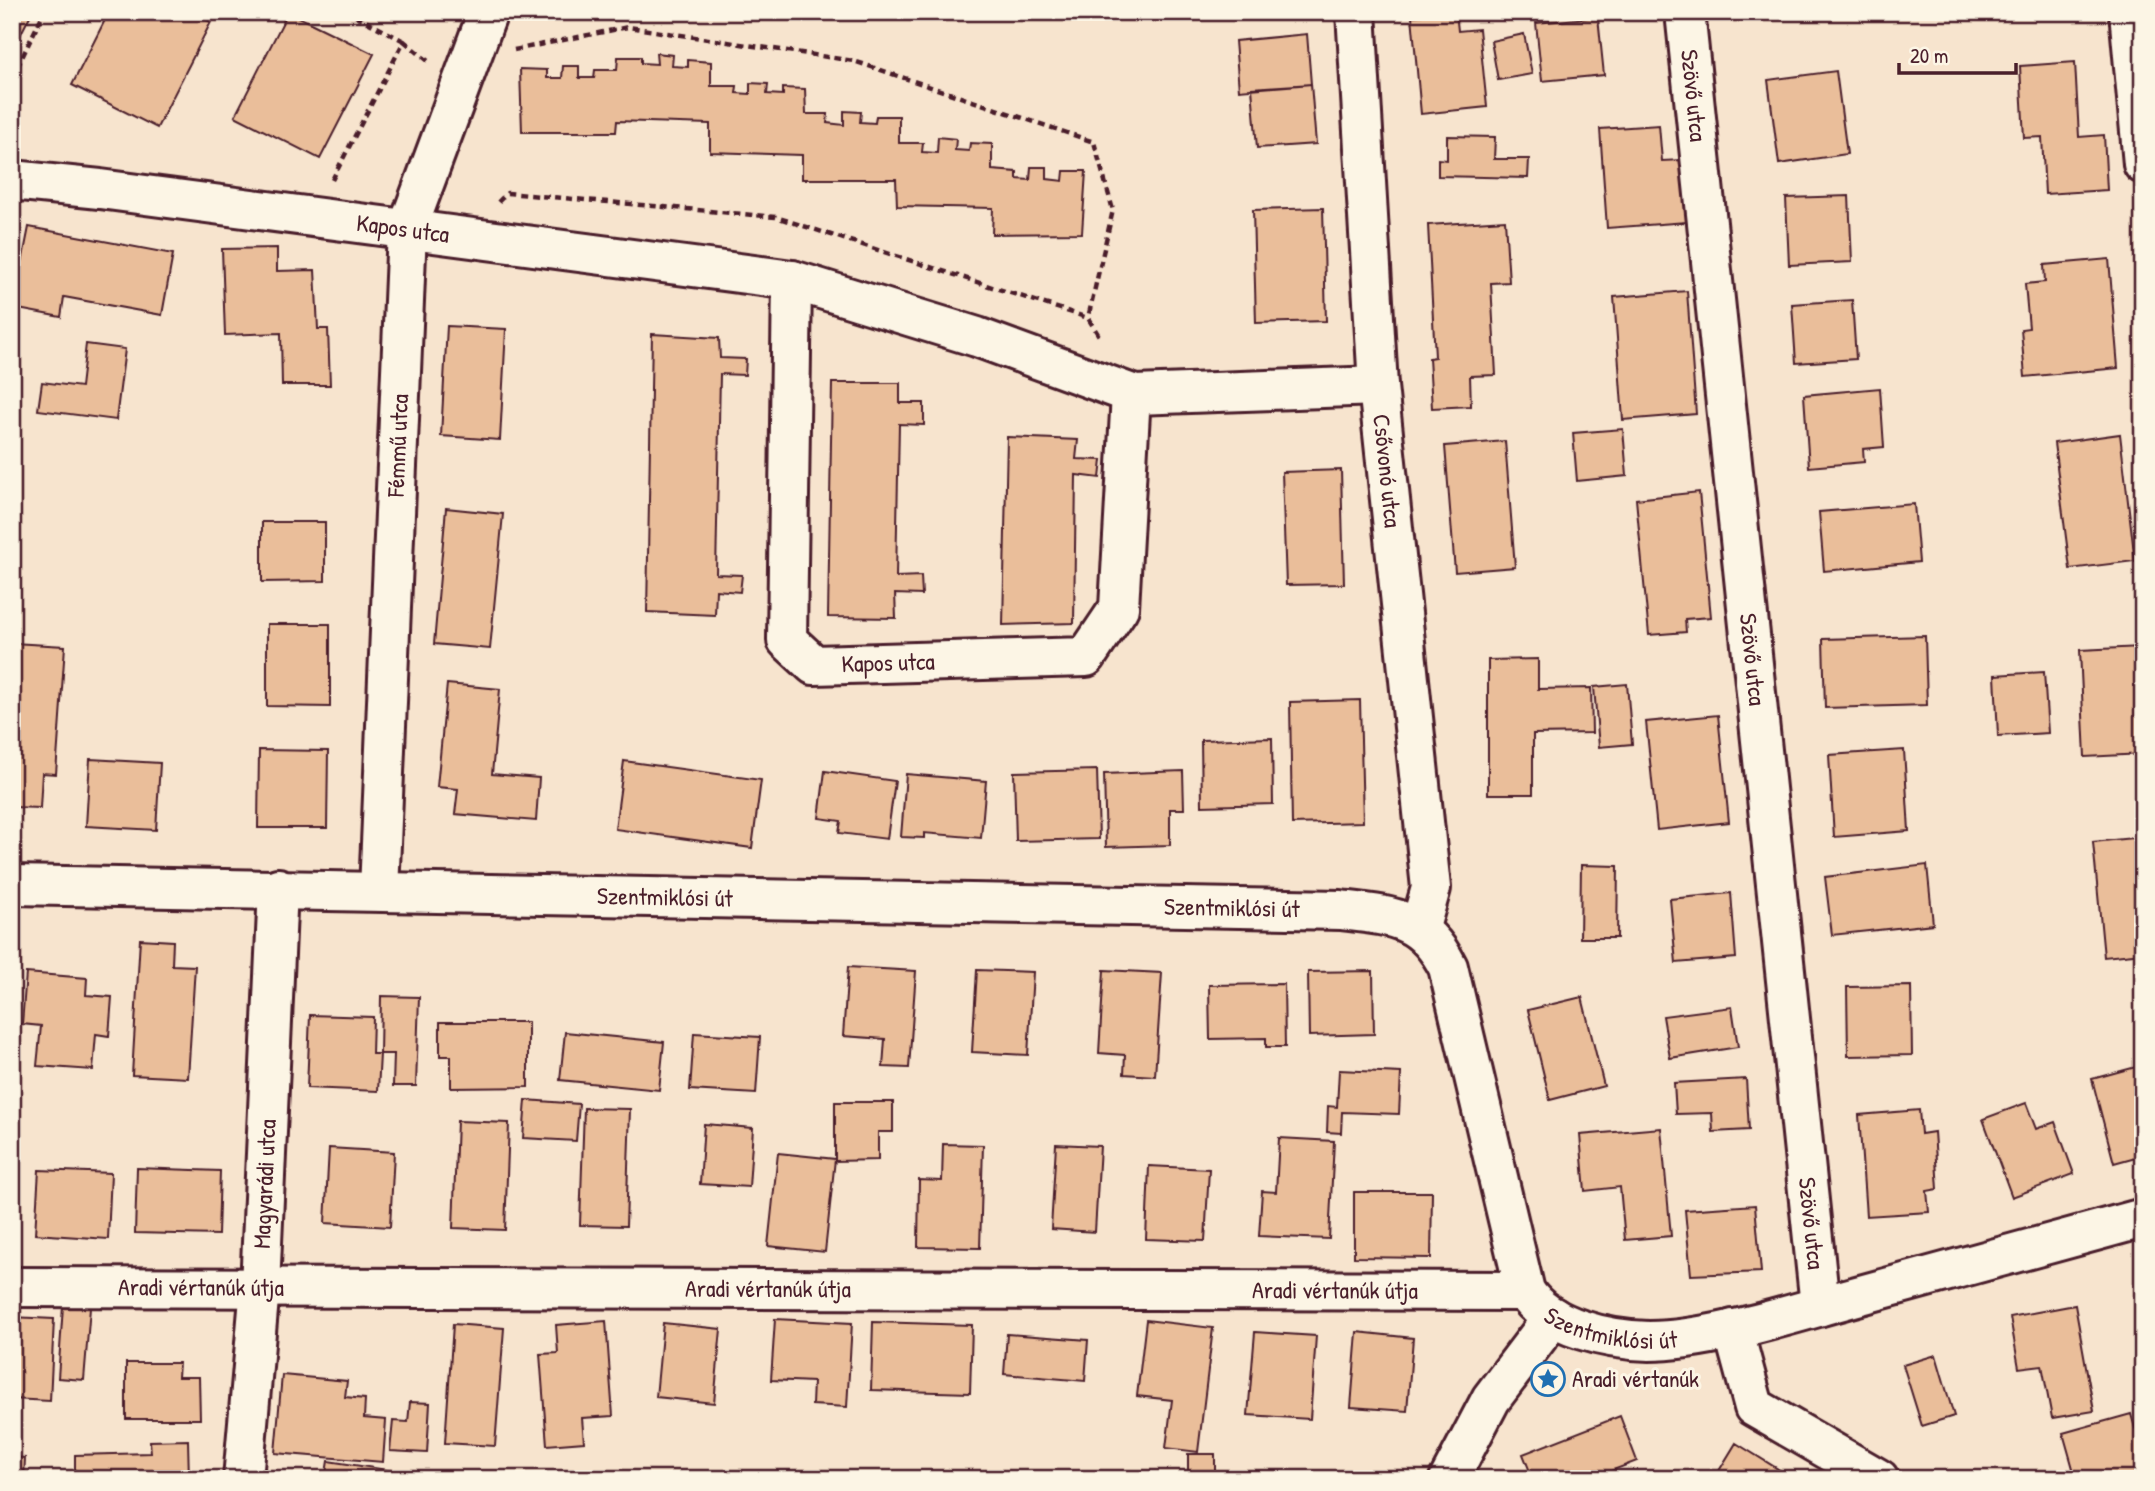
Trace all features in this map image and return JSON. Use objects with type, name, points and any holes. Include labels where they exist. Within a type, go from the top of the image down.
[{"type":"street","name":"Fémmű utca","points":[[380,891],[407,230],[488,12]]},
{"type":"street","name":"Csővonó utca","points":[[1356,12],[1378,386],[1431,888],[1420,928]]},
{"type":"street","name":"Szövő utca","points":[[1685,12],[1821,1306]]},
{"type":"street","points":[[2129,12],[2143,164]]},
{"type":"street","name":"Kapos utca","points":[[12,180],[100,188],[792,280],[977,337],[1130,394],[1176,396],[1378,386]]},
{"type":"street","name":"Kapos utca","points":[[792,280],[787,640],[814,664],[1086,657],[1119,608],[1130,394]]},
{"type":"street","name":"Szentmiklósi út","points":[[12,885],[1340,910],[1385,915],[1420,928],[1436,945],[1448,967],[1525,1291],[1530,1299],[1553,1317],[1586,1330],[1627,1339],[1651,1341],[1732,1329],[2143,1219]]},
{"type":"street","name":"Magyarádi utca","points":[[243,1479],[260,1287],[278,888]]},
{"type":"street","name":"Aradi vértanúk útja","points":[[12,1287],[1525,1291]]},
{"type":"street","points":[[1449,1479],[1491,1399],[1553,1317]]},
{"type":"street","points":[[1732,1329],[1754,1407],[1879,1479]]},
{"type":"path","points":[[12,78],[44,12]]},
{"type":"path","points":[[348,12],[404,41],[438,69]]},
{"type":"path","points":[[511,51],[628,27],[854,61],[1094,142],[1113,210],[1088,318]]},
{"type":"path","points":[[331,181],[404,41]]},
{"type":"building","points":[[12,12],[32,12],[12,51]]},
{"type":"building","points":[[109,12],[191,12],[211,22],[157,128],[72,85]]},
{"type":"building","points":[[288,12],[374,54],[320,159],[235,116]]},
{"type":"building","points":[[1456,12],[1458,31],[1479,29],[1487,107],[1421,114],[1412,16]]},
{"type":"building","points":[[1598,17],[1604,75],[1542,81],[1536,23]]},
{"type":"building","points":[[1307,34],[1311,84],[1239,90],[1235,41]]},
{"type":"building","points":[[1524,34],[1532,74],[1498,80],[1491,41]]},
{"type":"building","points":[[656,53],[673,55],[672,66],[688,67],[688,60],[711,62],[711,86],[737,86],[736,93],[750,94],[750,83],[768,84],[767,94],[783,95],[783,88],[805,89],[806,114],[828,114],[827,123],[844,125],[844,111],[861,112],[860,122],[875,123],[876,116],[899,116],[899,143],[923,143],[922,152],[937,153],[938,137],[956,139],[955,150],[969,151],[970,143],[992,144],[992,170],[1017,172],[1017,179],[1030,180],[1031,167],[1047,167],[1047,179],[1063,181],[1064,171],[1086,171],[1082,233],[992,234],[993,208],[897,206],[896,179],[802,179],[802,155],[710,152],[710,124],[617,121],[616,132],[522,132],[520,69],[547,70],[547,78],[562,78],[563,66],[579,66],[579,78],[594,78],[595,70],[617,70],[618,57],[641,57],[641,63],[657,64]]},
{"type":"building","points":[[2075,62],[2079,137],[2104,135],[2107,190],[2045,194],[2042,137],[2024,138],[2020,66]]},
{"type":"building","points":[[1836,71],[1847,154],[1779,164],[1768,80]]},
{"type":"building","points":[[1311,84],[1316,144],[1257,148],[1252,88]]},
{"type":"building","points":[[1659,125],[1662,161],[1682,160],[1687,222],[1607,228],[1600,129]]},
{"type":"building","points":[[1447,136],[1495,137],[1494,159],[1529,159],[1528,178],[1438,176],[1438,159],[1447,160]]},
{"type":"building","points":[[1849,196],[1852,262],[1789,265],[1786,198]]},
{"type":"building","points":[[1323,208],[1326,321],[1256,323],[1253,210]]},
{"type":"building","points":[[1505,220],[1509,282],[1491,283],[1496,375],[1470,376],[1471,406],[1432,408],[1429,358],[1435,357],[1428,225]]},
{"type":"building","points":[[29,227],[173,254],[162,315],[64,297],[61,317],[13,308]]},
{"type":"building","points":[[277,248],[277,271],[315,270],[318,329],[328,329],[330,385],[282,385],[281,333],[225,335],[222,249]]},
{"type":"building","points":[[2109,259],[2118,368],[2025,377],[2021,329],[2029,328],[2025,284],[2045,282],[2044,265]]},
{"type":"building","points":[[1687,291],[1696,414],[1623,420],[1614,297]]},
{"type":"building","points":[[1852,300],[1856,359],[1796,363],[1792,304]]},
{"type":"building","points":[[447,326],[506,329],[500,440],[441,436]]},
{"type":"building","points":[[652,334],[719,338],[720,358],[746,359],[745,375],[720,374],[716,574],[742,575],[740,592],[716,590],[715,615],[647,612]]},
{"type":"building","points":[[86,344],[125,349],[116,420],[38,410],[42,382],[81,387]]},
{"type":"building","points":[[832,383],[900,383],[900,403],[924,403],[924,425],[899,424],[896,577],[921,576],[922,595],[895,594],[896,618],[828,617]]},
{"type":"building","points":[[1880,388],[1884,447],[1863,449],[1864,462],[1809,467],[1804,395]]},
{"type":"building","points":[[1623,429],[1627,476],[1577,481],[1573,433]]},
{"type":"building","points":[[2120,434],[2135,561],[2070,569],[2054,443]]},
{"type":"building","points":[[1007,437],[1078,440],[1076,459],[1102,460],[1100,478],[1076,475],[1074,623],[1003,625]]},
{"type":"building","points":[[1505,441],[1515,567],[1455,572],[1445,446]]},
{"type":"building","points":[[1341,470],[1344,584],[1286,585],[1282,472]]},
{"type":"building","points":[[1699,492],[1711,617],[1685,619],[1686,632],[1649,635],[1636,499]]},
{"type":"building","points":[[1914,504],[1919,562],[1824,571],[1819,512]]},
{"type":"building","points":[[446,508],[503,514],[490,649],[434,644]]},
{"type":"building","points":[[262,522],[325,522],[325,581],[262,582]]},
{"type":"building","points":[[267,624],[330,624],[330,707],[267,706]]},
{"type":"building","points":[[1925,636],[1927,705],[1825,708],[1823,639]]},
{"type":"building","points":[[12,643],[65,646],[56,774],[42,773],[40,808],[12,807]]},
{"type":"building","points":[[2141,647],[2143,754],[2085,757],[2080,650]]},
{"type":"building","points":[[1538,659],[1538,689],[1591,688],[1592,733],[1533,734],[1533,794],[1488,794],[1488,660]]},
{"type":"building","points":[[2044,672],[2048,733],[1998,736],[1995,675]]},
{"type":"building","points":[[447,684],[500,689],[492,774],[539,778],[536,821],[455,814],[458,789],[437,787]]},
{"type":"building","points":[[1627,684],[1632,744],[1599,747],[1594,687]]},
{"type":"building","points":[[1360,700],[1363,822],[1292,824],[1290,702]]},
{"type":"building","points":[[1718,715],[1729,822],[1657,830],[1646,722]]},
{"type":"building","points":[[1272,738],[1273,804],[1202,806],[1201,740]]},
{"type":"building","points":[[259,750],[328,751],[327,828],[258,828]]},
{"type":"building","points":[[1904,750],[1909,831],[1834,837],[1829,755]]},
{"type":"building","points":[[90,759],[160,763],[156,830],[86,826]]},
{"type":"building","points":[[624,761],[761,780],[752,848],[615,829]]},
{"type":"building","points":[[1097,770],[1099,839],[1016,841],[1014,772]]},
{"type":"building","points":[[825,771],[895,781],[887,839],[839,833],[841,821],[819,818]]},
{"type":"building","points":[[1183,771],[1184,809],[1170,809],[1170,845],[1106,847],[1104,774]]},
{"type":"building","points":[[906,774],[986,781],[981,838],[924,833],[924,838],[901,837]]},
{"type":"building","points":[[2143,837],[2143,953],[2104,957],[2093,842]]},
{"type":"building","points":[[1581,865],[1618,866],[1617,938],[1580,938]]},
{"type":"building","points":[[1927,865],[1933,924],[1832,935],[1825,877]]},
{"type":"building","points":[[1731,893],[1736,958],[1676,963],[1670,899]]},
{"type":"building","points":[[140,939],[173,941],[172,965],[195,966],[188,1078],[132,1075]]},
{"type":"building","points":[[848,967],[916,971],[909,1068],[883,1067],[885,1039],[843,1036]]},
{"type":"building","points":[[977,970],[1033,972],[1028,1055],[972,1052]]},
{"type":"building","points":[[1104,970],[1162,973],[1155,1076],[1124,1074],[1125,1055],[1099,1053]]},
{"type":"building","points":[[1373,971],[1374,1034],[1309,1036],[1308,972]]},
{"type":"building","points":[[26,973],[87,978],[86,995],[112,997],[109,1036],[96,1034],[93,1070],[37,1066],[41,1026],[22,1024]]},
{"type":"building","points":[[1284,984],[1285,1047],[1266,1047],[1266,1038],[1210,1039],[1209,985]]},
{"type":"building","points":[[1911,986],[1912,1055],[1848,1056],[1847,987]]},
{"type":"building","points":[[381,996],[419,997],[416,1086],[393,1086],[394,1054],[380,1054]]},
{"type":"building","points":[[1582,997],[1604,1086],[1550,1100],[1528,1010]]},
{"type":"building","points":[[1732,1007],[1738,1047],[1670,1058],[1663,1016]]},
{"type":"building","points":[[310,1015],[373,1017],[372,1054],[380,1054],[378,1091],[307,1088]]},
{"type":"building","points":[[440,1022],[528,1022],[528,1087],[451,1088],[451,1056],[440,1056]]},
{"type":"building","points":[[565,1032],[664,1042],[659,1090],[560,1080]]},
{"type":"building","points":[[694,1033],[760,1037],[756,1094],[690,1090]]},
{"type":"building","points":[[2143,1065],[2143,1155],[2114,1163],[2092,1079]]},
{"type":"building","points":[[1339,1070],[1401,1073],[1399,1114],[1342,1112],[1341,1133],[1327,1132],[1328,1106],[1337,1107]]},
{"type":"building","points":[[1746,1079],[1749,1130],[1713,1132],[1712,1113],[1676,1114],[1674,1083]]},
{"type":"building","points":[[526,1100],[579,1104],[576,1141],[523,1138]]},
{"type":"building","points":[[835,1102],[893,1102],[893,1132],[878,1132],[878,1160],[835,1161]]},
{"type":"building","points":[[2026,1103],[2036,1129],[2055,1122],[2074,1174],[2012,1197],[1983,1119]]},
{"type":"building","points":[[584,1108],[630,1109],[626,1226],[580,1225]]},
{"type":"building","points":[[1919,1110],[1921,1134],[1934,1132],[1938,1189],[1927,1191],[1929,1212],[1866,1216],[1859,1115]]},
{"type":"building","points":[[457,1121],[509,1123],[505,1230],[453,1228]]},
{"type":"building","points":[[704,1124],[753,1128],[749,1187],[700,1184]]},
{"type":"building","points":[[1661,1128],[1671,1236],[1625,1240],[1620,1187],[1585,1191],[1580,1135]]},
{"type":"building","points":[[1279,1138],[1334,1141],[1329,1239],[1259,1236],[1262,1191],[1276,1192]]},
{"type":"building","points":[[943,1144],[983,1145],[980,1248],[918,1247],[919,1180],[942,1181]]},
{"type":"building","points":[[1056,1144],[1100,1146],[1095,1232],[1051,1229]]},
{"type":"building","points":[[329,1148],[394,1152],[390,1227],[325,1223]]},
{"type":"building","points":[[778,1153],[835,1159],[825,1252],[768,1246]]},
{"type":"building","points":[[1149,1166],[1209,1169],[1205,1241],[1146,1239]]},
{"type":"building","points":[[137,1168],[220,1171],[218,1235],[135,1233]]},
{"type":"building","points":[[39,1170],[111,1173],[108,1239],[35,1234]]},
{"type":"building","points":[[1354,1192],[1432,1192],[1431,1258],[1354,1257]]},
{"type":"building","points":[[1755,1205],[1761,1272],[1691,1275],[1685,1210]]},
{"type":"building","points":[[2075,1305],[2094,1411],[2052,1418],[2042,1365],[2019,1368],[2010,1317]]},
{"type":"building","points":[[63,1306],[90,1308],[84,1380],[58,1378]]},
{"type":"building","points":[[12,1317],[54,1319],[50,1401],[12,1399]]},
{"type":"building","points":[[775,1319],[852,1323],[847,1407],[812,1405],[813,1382],[771,1380]]},
{"type":"building","points":[[1146,1320],[1213,1328],[1198,1452],[1166,1448],[1172,1400],[1137,1396]]},
{"type":"building","points":[[606,1321],[613,1416],[582,1418],[584,1442],[547,1445],[540,1354],[558,1353],[556,1325]]},
{"type":"building","points":[[873,1322],[972,1325],[970,1393],[871,1390]]},
{"type":"building","points":[[663,1323],[721,1329],[714,1403],[656,1397]]},
{"type":"building","points":[[453,1324],[504,1328],[495,1446],[445,1443]]},
{"type":"building","points":[[1255,1332],[1316,1336],[1310,1419],[1248,1415]]},
{"type":"building","points":[[1357,1332],[1413,1338],[1407,1411],[1351,1407]]},
{"type":"building","points":[[1007,1334],[1088,1340],[1085,1381],[1004,1374]]},
{"type":"building","points":[[1936,1355],[1954,1416],[1922,1426],[1903,1365]]},
{"type":"building","points":[[126,1363],[179,1363],[178,1377],[199,1377],[200,1419],[126,1419]]},
{"type":"building","points":[[282,1375],[347,1381],[345,1397],[365,1399],[364,1418],[386,1420],[383,1462],[275,1453]]},
{"type":"building","points":[[410,1402],[430,1403],[427,1453],[390,1451],[393,1421],[408,1422]]},
{"type":"building","points":[[2131,1414],[2143,1456],[2143,1479],[2076,1479],[2063,1433]]},
{"type":"building","points":[[1620,1416],[1637,1461],[1590,1479],[1533,1479],[1523,1454]]},
{"type":"building","points":[[188,1440],[189,1479],[75,1479],[75,1455],[151,1453],[150,1441]]},
{"type":"building","points":[[1736,1443],[1794,1479],[1714,1479]]},
{"type":"building","points":[[1188,1454],[1215,1454],[1215,1479],[1188,1479]]},
{"type":"building","points":[[12,1457],[25,1458],[24,1479],[12,1479]]},
{"type":"building","points":[[328,1461],[427,1476],[427,1479],[325,1479]]},
{"type":"place","name":"Aradi vértanúk","points":[[1548,1379]]}]
